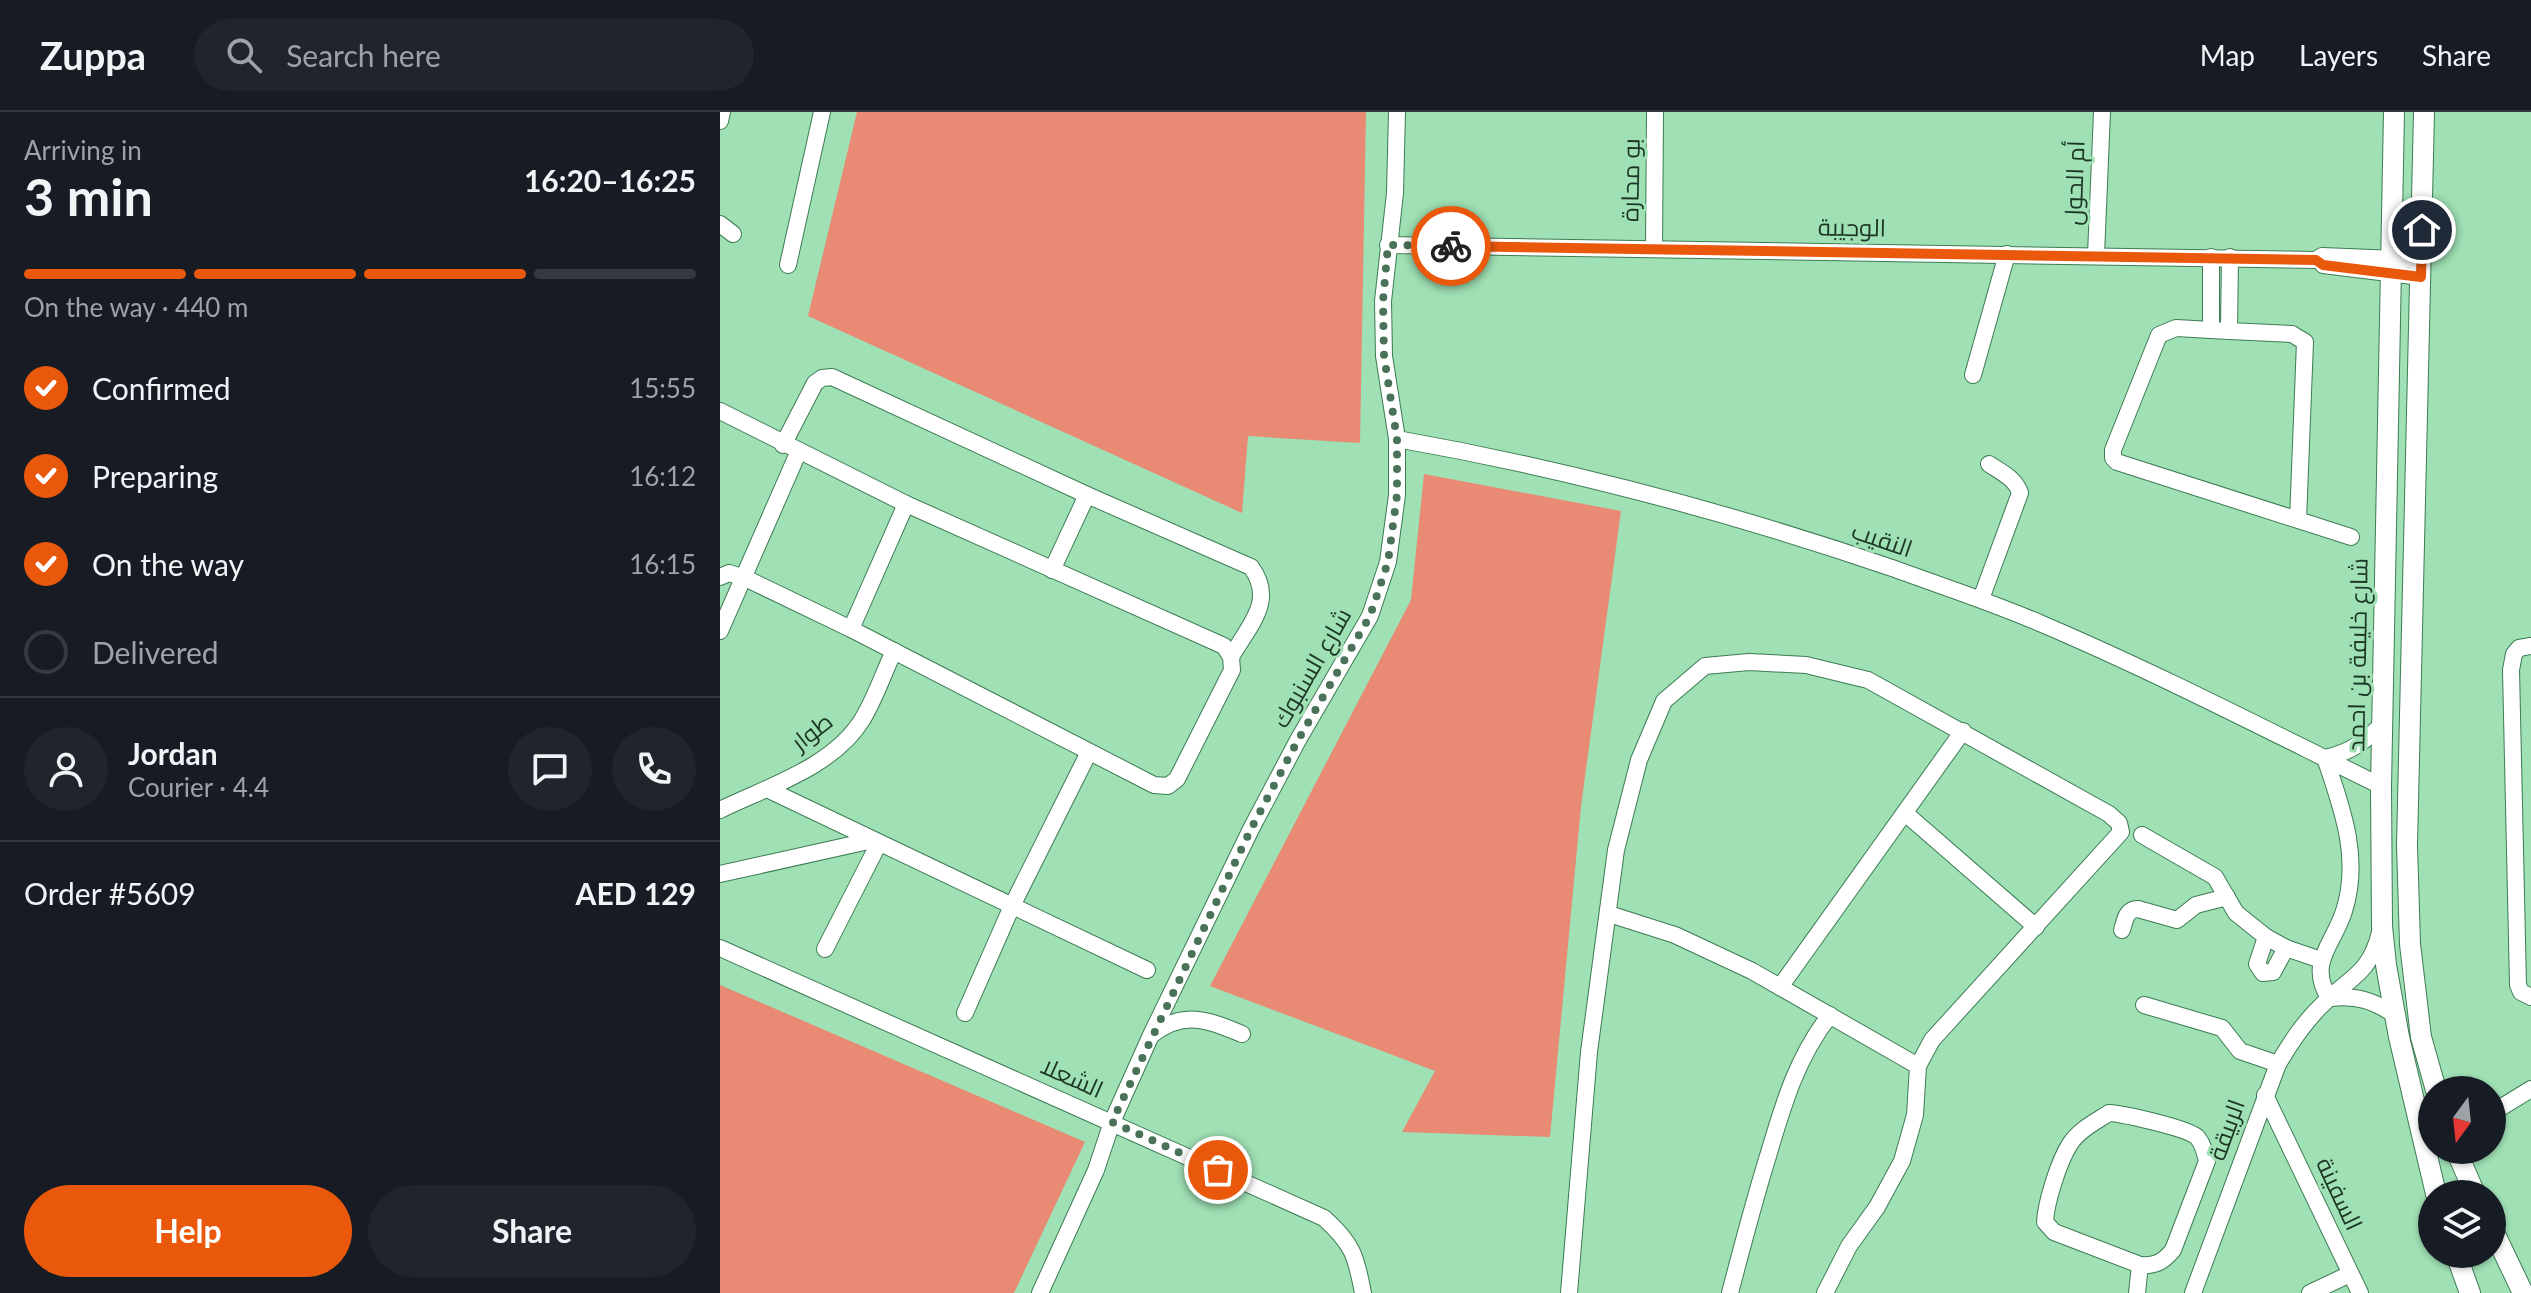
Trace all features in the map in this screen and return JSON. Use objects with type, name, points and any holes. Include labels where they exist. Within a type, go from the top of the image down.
[{"type":"street","points":[[720,121],[722,112]]},
{"type":"street","points":[[788,265],[822,112]]},
{"type":"street","name":"شارع السنبوك","points":[[1040,1293],[1096,1170],[1112,1122],[1151,1035],[1257,817],[1370,616],[1388,562],[1397,495],[1397,439],[1384,356],[1383,301],[1395,193],[1397,112]]},
{"type":"street","name":"بو محارة","points":[[1654,249],[1655,112]]},
{"type":"street","name":"أم الحول","points":[[2096,255],[2102,112]]},
{"type":"street","name":"شارع خليفة بن احمد","points":[[2394,112],[2381,786],[2382,926],[2395,1015],[2432,1180]]},
{"type":"street","points":[[2424,112],[2407,845],[2410,944],[2421,1037],[2432,1076]]},
{"type":"street","name":"الوجيبة","points":[[1388,245],[2316,260],[2319,256],[2422,268]]},
{"type":"street","points":[[1973,375],[2007,254]]},
{"type":"street","points":[[2211,257],[2211,330]]},
{"type":"street","points":[[2229,331],[2230,257]]},
{"type":"street","points":[[2298,520],[2305,342],[2292,334],[2176,328],[2159,335],[2113,450],[2113,458],[2117,462],[2351,537]]},
{"type":"street","points":[[720,631],[745,578],[815,383],[832,377],[1251,567],[1261,581],[1263,598],[1231,657]]},
{"type":"street","points":[[720,412],[906,504],[1224,646],[1231,657],[1232,670],[1177,779],[1168,786],[1154,785],[745,578],[729,573],[720,577]]},
{"type":"street","name":"النقيب","points":[[1397,439],[1563,472],[1659,496],[1827,546],[1981,599],[2104,652],[2381,786]]},
{"type":"street","points":[[1981,599],[2020,493],[2011,480],[1989,464]]},
{"type":"street","points":[[1052,570],[1087,495]]},
{"type":"street","points":[[851,629],[906,504]]},
{"type":"street","points":[[2531,646],[2519,648],[2514,654],[2511,670],[2518,985],[2521,992],[2531,997]]},
{"type":"street","name":"طوار","points":[[720,810],[767,789],[835,750],[861,721],[894,651]]},
{"type":"street","points":[[1569,1293],[1589,1052],[1616,850],[1639,760],[1664,701],[1705,666],[1749,662],[1806,665],[1868,680],[2109,814],[2119,823],[2121,832],[1932,1040],[1918,1066],[1915,1115],[1902,1161],[1877,1207],[1849,1246],[1825,1293]]},
{"type":"street","points":[[2384,722],[2365,742],[2347,753],[2325,758],[2340,801],[2351,854],[2348,896],[2344,912],[2321,960],[2321,980],[2329,998],[2348,996],[2365,999],[2395,1015]]},
{"type":"street","points":[[1780,987],[1963,731]]},
{"type":"street","points":[[965,1013],[1012,906],[1089,752]]},
{"type":"street","points":[[767,789],[1147,970]]},
{"type":"street","points":[[1905,813],[2036,927]]},
{"type":"street","points":[[2142,835],[2215,877],[2236,913],[2266,937],[2286,948],[2321,960]]},
{"type":"street","points":[[720,874],[876,841]]},
{"type":"street","points":[[825,949],[876,841]]},
{"type":"street","points":[[2122,930],[2127,914],[2132,910],[2177,920],[2192,907],[2227,897]]},
{"type":"street","points":[[1609,914],[1675,935],[1780,987],[1918,1066]]},
{"type":"street","name":"الربيقة","points":[[2193,1293],[2278,1064],[2299,1030],[2368,964],[2382,926]]},
{"type":"street","points":[[2266,937],[2257,964],[2263,973],[2273,972],[2286,948]]},
{"type":"street","name":"الشعلا","points":[[720,948],[1324,1218],[1347,1238],[1358,1266],[1363,1293]]},
{"type":"street","points":[[2144,1005],[2222,1028],[2240,1051],[2278,1064]]},
{"type":"street","points":[[1730,1293],[1789,1086],[1815,1034],[1830,1015]]},
{"type":"street","points":[[1151,1035],[1164,1025],[1182,1019],[1213,1022],[1242,1034]]},
{"type":"street","points":[[2506,1103],[2531,1089]]},
{"type":"street","name":"السفينة","points":[[2265,1095],[2360,1293]]},
{"type":"street","points":[[2109,1113],[2194,1134],[2204,1146],[2207,1161],[2173,1250],[2163,1262],[2152,1266],[2140,1265],[2054,1232],[2045,1222],[2046,1206],[2070,1144],[2084,1129],[2109,1113]]},
{"type":"street","points":[[2506,1257],[2523,1293]]},
{"type":"street","points":[[2137,1293],[2140,1265]]},
{"type":"street","points":[[2462,1268],[2470,1288]]},
{"type":"street","points":[[2506,1268],[2509,1293]]},
{"type":"street","points":[[2310,1293],[2350,1274]]},
{"type":"shaded area","points":[[857,112],[1366,112],[1360,443],[1248,436],[1242,513],[808,316]]},
{"type":"shaded area","points":[[1424,474],[1621,511],[1581,806],[1550,1137],[1402,1132],[1435,1071],[1210,986],[1411,600]]},
{"type":"shaded area","points":[[720,985],[1085,1142],[1014,1293],[720,1293]]},
{"type":"way so far","points":[[1218,1170],[1112,1122],[1251,829],[1370,616],[1388,562],[1397,495],[1397,439],[1384,356],[1383,301],[1388,245],[1451,246]]},
{"type":"route","points":[[1451,246],[2230,257],[2316,260],[2323,265],[2421,277],[2422,230]]}]
